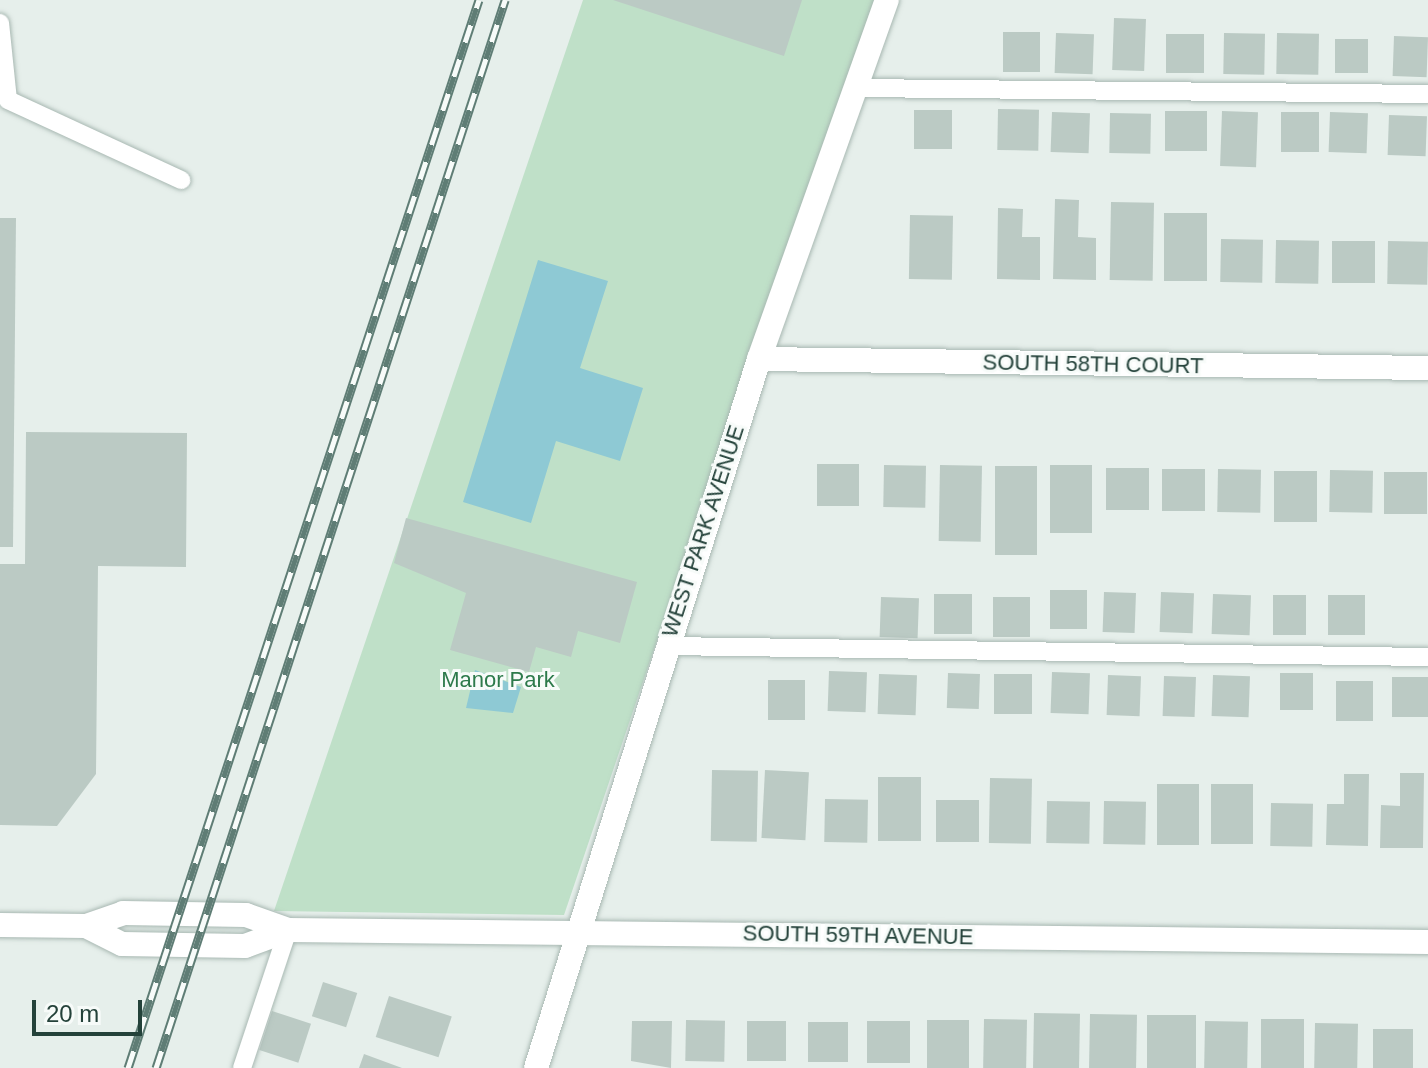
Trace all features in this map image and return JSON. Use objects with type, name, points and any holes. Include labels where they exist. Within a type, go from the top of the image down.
[{"type":"street","name":"WEST PARK AVENUE","points":[[536,1068],[666,646],[759,359],[887,0]]},
{"type":"street","name":"SOUTH 58TH COURT","points":[[759,359],[1428,368]]},
{"type":"street","name":"SOUTH 59TH AVENUE","points":[[0,925],[86,926],[122,944],[245,946],[288,930],[1428,942]]},
{"type":"lane","points":[[0,23],[4,105],[181,180]]},
{"type":"lane","points":[[856,88],[1428,94]]},
{"type":"lane","points":[[666,646],[1428,657]]},
{"type":"lane","points":[[242,1068],[288,930]]},
{"type":"green space","name":"Manor Park","points":[[583,0],[874,0],[564,915],[274,911]]},
{"type":"water","points":[[538,260],[608,281],[580,368],[643,388],[620,461],[556,441],[531,523],[463,502]]},
{"type":"water","points":[[475,670],[521,687],[513,713],[466,708]]},
{"type":"building","points":[[613,0],[802,0],[784,56]]},
{"type":"building","points":[[1114,18],[1146,19],[1144,71],[1112,70]]},
{"type":"building","points":[[1003,32],[1040,32],[1040,72],[1003,72]]},
{"type":"building","points":[[1056,33],[1094,34],[1093,74],[1055,73]]},
{"type":"building","points":[[1224,33],[1265,34],[1264,75],[1223,74]]},
{"type":"building","points":[[1277,33],[1319,34],[1318,75],[1276,74]]},
{"type":"building","points":[[1166,34],[1204,34],[1204,73],[1166,73]]},
{"type":"building","points":[[1394,36],[1428,37],[1427,77],[1393,76]]},
{"type":"building","points":[[1335,39],[1368,39],[1368,73],[1335,73]]},
{"type":"building","points":[[998,109],[1039,110],[1038,151],[997,150]]},
{"type":"building","points":[[914,110],[952,110],[952,149],[914,149]]},
{"type":"building","points":[[1165,111],[1207,111],[1207,151],[1165,151]]},
{"type":"building","points":[[1222,111],[1258,112],[1256,167],[1220,166]]},
{"type":"building","points":[[1052,112],[1090,113],[1089,153],[1051,152]]},
{"type":"building","points":[[1281,112],[1319,112],[1319,152],[1281,152]]},
{"type":"building","points":[[1330,112],[1368,113],[1367,153],[1329,152]]},
{"type":"building","points":[[1110,113],[1151,114],[1150,154],[1109,153]]},
{"type":"building","points":[[1389,115],[1427,116],[1426,156],[1388,155]]},
{"type":"building","points":[[1055,199],[1079,200],[1078,237],[1096,238],[1096,280],[1053,279]]},
{"type":"building","points":[[1111,202],[1154,203],[1153,281],[1110,280]]},
{"type":"building","points":[[998,208],[1023,209],[1022,237],[1040,237],[1040,280],[997,279]]},
{"type":"building","points":[[1164,213],[1207,213],[1207,281],[1164,281]]},
{"type":"building","points":[[910,215],[953,216],[952,280],[909,279]]},
{"type":"building","points":[[0,218],[16,218],[13,547],[0,547]]},
{"type":"building","points":[[1221,239],[1263,240],[1262,283],[1220,282]]},
{"type":"building","points":[[1276,240],[1319,241],[1318,284],[1275,283]]},
{"type":"building","points":[[1332,241],[1375,241],[1375,283],[1332,283]]},
{"type":"building","points":[[1388,241],[1428,242],[1427,285],[1387,284]]},
{"type":"building","points":[[26,432],[187,433],[186,567],[98,566],[96,774],[57,826],[0,825],[0,564],[25,564]]},
{"type":"building","points":[[817,464],[859,464],[859,506],[817,506]]},
{"type":"building","points":[[884,465],[926,466],[925,508],[883,507]]},
{"type":"building","points":[[940,465],[982,466],[981,542],[939,541]]},
{"type":"building","points":[[1050,465],[1092,465],[1092,533],[1050,533]]},
{"type":"building","points":[[995,466],[1037,466],[1037,555],[995,555]]},
{"type":"building","points":[[1106,468],[1149,468],[1149,510],[1106,510]]},
{"type":"building","points":[[1162,469],[1205,469],[1205,511],[1162,511]]},
{"type":"building","points":[[1218,469],[1261,470],[1260,513],[1217,512]]},
{"type":"building","points":[[1330,470],[1373,471],[1372,513],[1329,512]]},
{"type":"building","points":[[1274,471],[1317,471],[1317,522],[1274,522]]},
{"type":"building","points":[[1384,472],[1427,472],[1427,514],[1384,514]]},
{"type":"building","points":[[406,518],[637,582],[620,643],[578,631],[571,657],[536,647],[529,672],[450,650],[466,593],[394,563]]},
{"type":"building","points":[[1050,590],[1087,590],[1087,629],[1050,629]]},
{"type":"building","points":[[1104,592],[1136,593],[1135,633],[1103,632]]},
{"type":"building","points":[[1161,592],[1194,593],[1193,633],[1160,632]]},
{"type":"building","points":[[934,594],[972,594],[972,634],[934,634]]},
{"type":"building","points":[[1213,594],[1251,595],[1250,635],[1212,634]]},
{"type":"building","points":[[1273,595],[1306,595],[1306,635],[1273,635]]},
{"type":"building","points":[[1328,595],[1365,595],[1365,635],[1328,635]]},
{"type":"building","points":[[881,597],[919,598],[918,638],[880,637]]},
{"type":"building","points":[[993,597],[1030,597],[1030,637],[993,637]]},
{"type":"building","points":[[829,671],[867,672],[866,712],[828,711]]},
{"type":"building","points":[[1052,672],[1090,673],[1089,714],[1051,713]]},
{"type":"building","points":[[948,673],[980,674],[979,709],[947,708]]},
{"type":"building","points":[[1280,673],[1313,673],[1313,710],[1280,710]]},
{"type":"building","points":[[879,674],[917,675],[916,715],[878,714]]},
{"type":"building","points":[[994,674],[1032,674],[1032,714],[994,714]]},
{"type":"building","points":[[1108,675],[1141,676],[1140,716],[1107,715]]},
{"type":"building","points":[[1213,675],[1250,676],[1249,717],[1212,716]]},
{"type":"building","points":[[1164,676],[1196,677],[1195,717],[1163,716]]},
{"type":"building","points":[[1392,677],[1428,677],[1428,717],[1392,717]]},
{"type":"building","points":[[768,680],[805,680],[805,720],[768,720]]},
{"type":"building","points":[[1336,681],[1373,681],[1373,721],[1336,721]]},
{"type":"building","points":[[712,770],[758,771],[757,842],[711,841]]},
{"type":"building","points":[[765,770],[809,772],[805,840],[761,838]]},
{"type":"building","points":[[1400,773],[1424,773],[1423,848],[1380,848],[1381,805],[1400,806]]},
{"type":"building","points":[[1344,774],[1369,774],[1368,846],[1326,845],[1327,804],[1344,804]]},
{"type":"building","points":[[878,777],[921,777],[921,841],[878,841]]},
{"type":"building","points":[[990,778],[1032,779],[1031,844],[989,843]]},
{"type":"building","points":[[1157,784],[1199,784],[1199,845],[1157,845]]},
{"type":"building","points":[[1211,784],[1253,784],[1253,844],[1211,844]]},
{"type":"building","points":[[825,799],[868,800],[867,843],[824,842]]},
{"type":"building","points":[[936,800],[979,800],[979,842],[936,842]]},
{"type":"building","points":[[1047,801],[1090,802],[1089,844],[1046,843]]},
{"type":"building","points":[[1104,801],[1146,802],[1145,845],[1103,844]]},
{"type":"building","points":[[1271,803],[1313,804],[1312,847],[1270,846]]},
{"type":"building","points":[[323,982],[357,993],[346,1027],[312,1016]]},
{"type":"building","points":[[389,996],[452,1016],[438,1057],[376,1037]]},
{"type":"building","points":[[272,1011],[311,1024],[298,1063],[259,1050]]},
{"type":"building","points":[[1034,1013],[1080,1014],[1079,1068],[1033,1068]]},
{"type":"building","points":[[1090,1014],[1137,1015],[1136,1068],[1089,1068]]},
{"type":"building","points":[[1147,1015],[1196,1015],[1196,1068],[1147,1068]]},
{"type":"building","points":[[984,1019],[1027,1020],[1026,1068],[983,1068]]},
{"type":"building","points":[[1261,1019],[1304,1019],[1304,1068],[1261,1068]]},
{"type":"building","points":[[686,1020],[725,1021],[724,1062],[685,1061]]},
{"type":"building","points":[[927,1020],[969,1020],[969,1068],[927,1068]]},
{"type":"building","points":[[632,1021],[672,1021],[671,1068],[631,1061]]},
{"type":"building","points":[[747,1021],[786,1021],[786,1061],[747,1061]]},
{"type":"building","points":[[867,1021],[910,1021],[910,1063],[867,1063]]},
{"type":"building","points":[[1205,1021],[1248,1022],[1247,1068],[1204,1068]]},
{"type":"building","points":[[808,1022],[848,1022],[848,1062],[808,1062]]},
{"type":"building","points":[[1315,1023],[1358,1024],[1357,1068],[1314,1068]]},
{"type":"building","points":[[1373,1029],[1413,1029],[1413,1068],[1373,1068]]},
{"type":"building","points":[[364,1054],[402,1068],[359,1068]]},
{"type":"railway","points":[[128,1068],[479,0]]},
{"type":"railway","points":[[156,1068],[505,0]]}]
